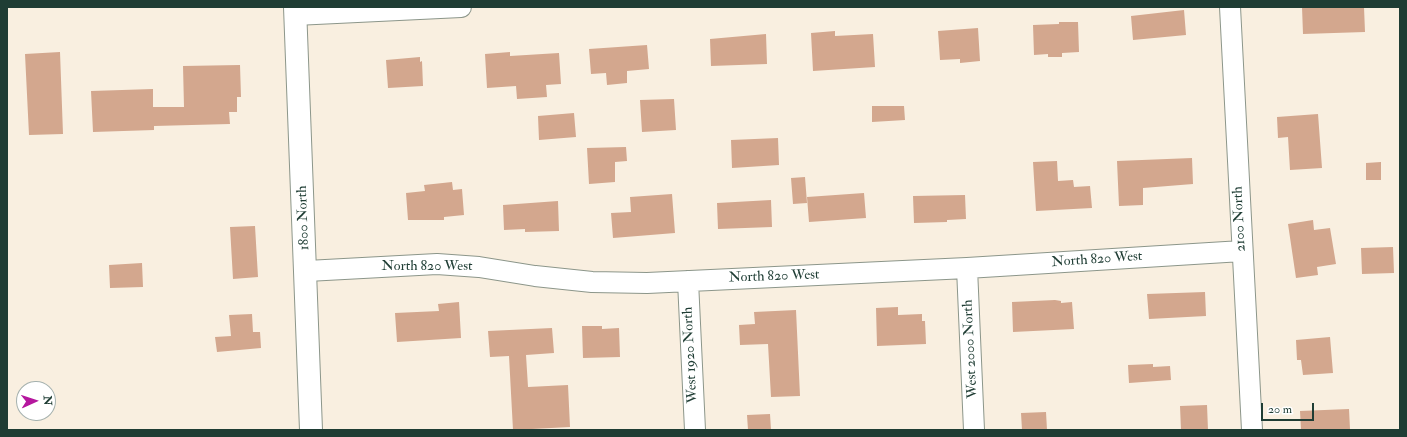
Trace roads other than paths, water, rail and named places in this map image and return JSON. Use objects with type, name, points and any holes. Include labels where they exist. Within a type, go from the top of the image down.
[{"type":"street","points":[[295,11],[461,7]]},
{"type":"street","name":"2100 North","points":[[1230,7],[1252,430]]},
{"type":"street","name":"1800 North","points":[[295,11],[311,430]]},
{"type":"street","name":"North 820 West","points":[[306,271],[437,264],[479,267],[535,276],[592,282],[688,281],[967,268],[1242,251]]},
{"type":"street","name":"West 2000 North","points":[[967,268],[974,430]]},
{"type":"street","name":"West 1920 North","points":[[688,281],[695,430]]}]
